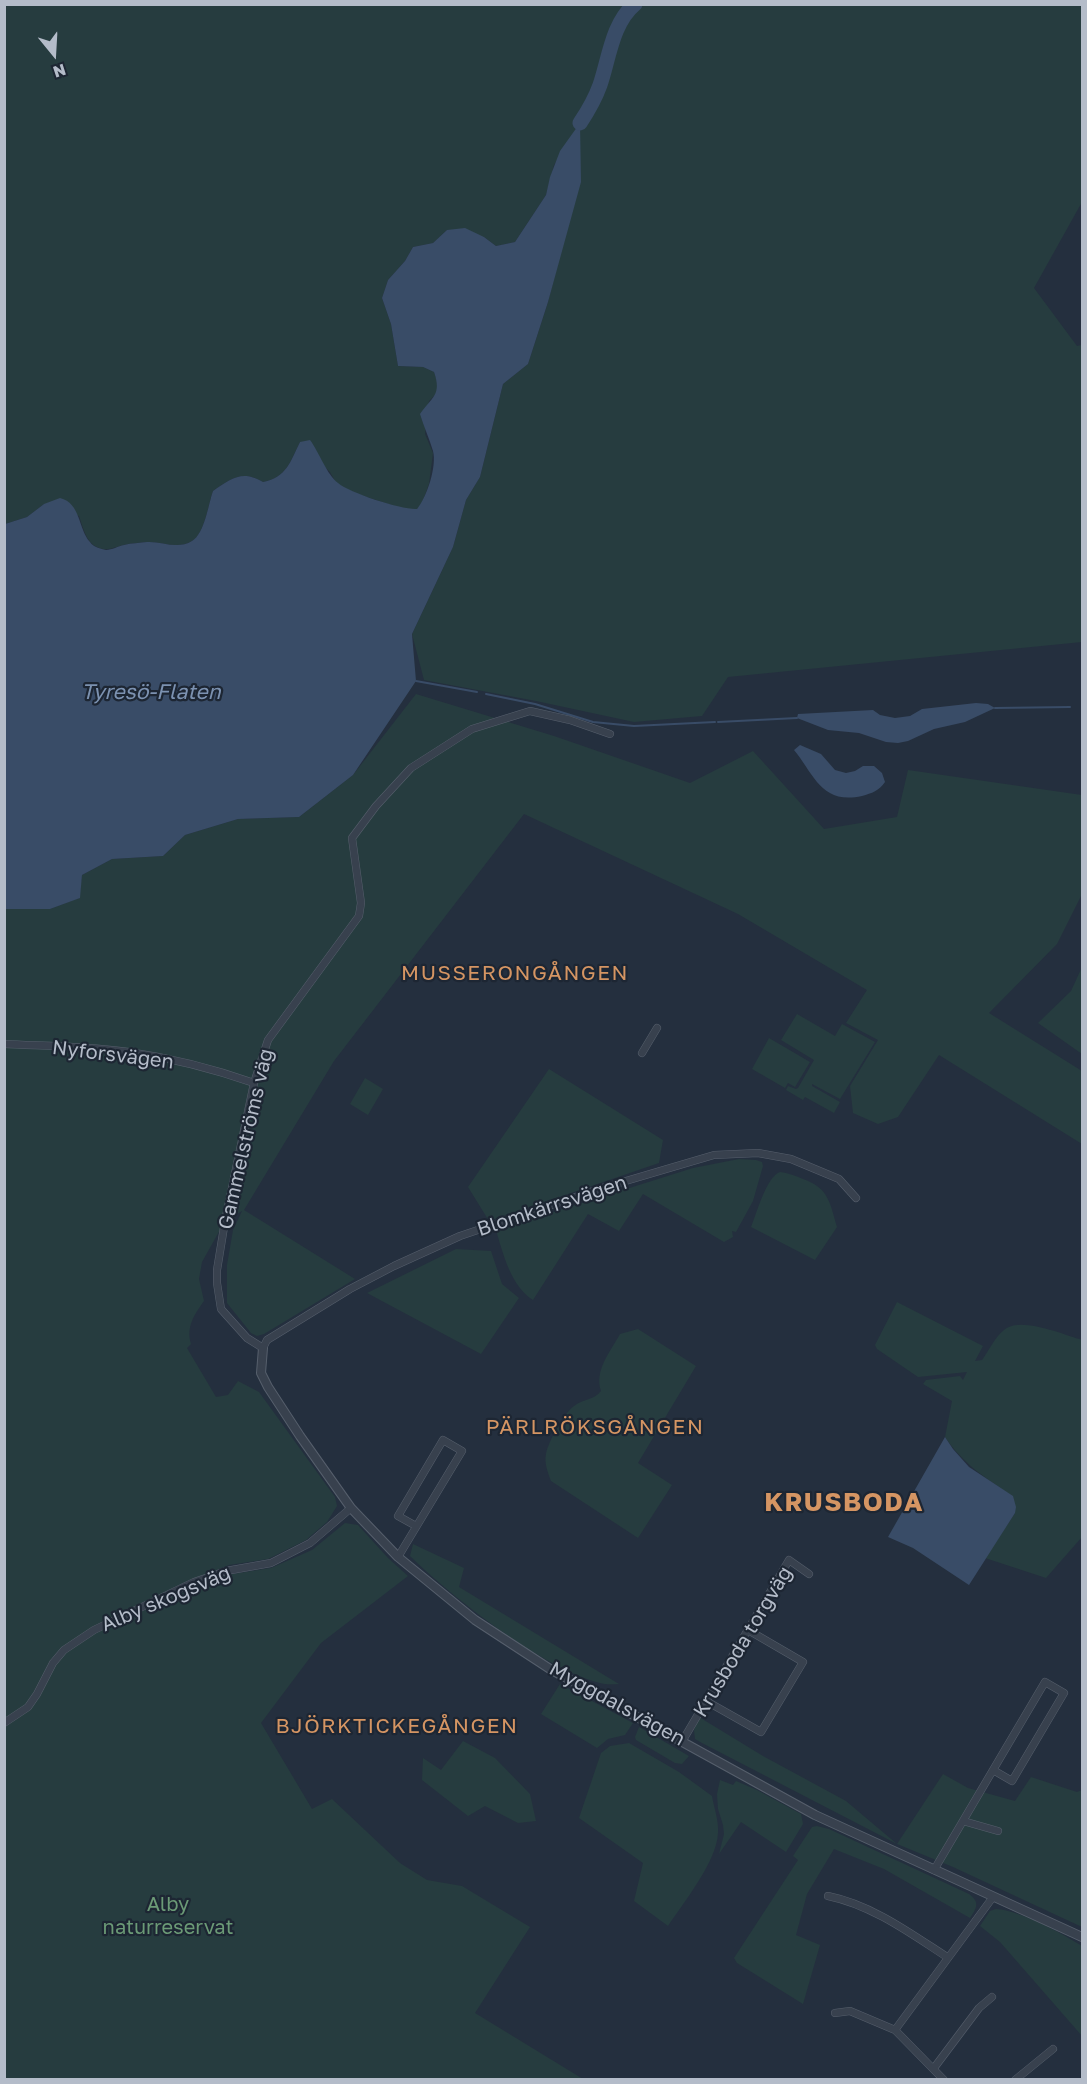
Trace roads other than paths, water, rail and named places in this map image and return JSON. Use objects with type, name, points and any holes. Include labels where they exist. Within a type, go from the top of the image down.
[{"type":"street","name":"Gammelströms väg","points":[[262,1348],[247,1338],[221,1309],[217,1270],[225,1221],[255,1083],[268,1040],[359,916],[361,903],[352,838],[376,806],[411,768],[472,729],[530,711],[570,720],[610,734]]},
{"type":"street","points":[[642,1053],[657,1028]]},
{"type":"street","name":"Nyforsvägen","points":[[4,1044],[127,1052],[164,1058],[255,1083]]},
{"type":"street","name":"Blomkärrsvägen","points":[[262,1348],[267,1340],[350,1288],[460,1236],[602,1188],[704,1158],[734,1153],[758,1153],[791,1159],[839,1179],[856,1198]]},
{"type":"street","name":"Myggdalsvägen","points":[[262,1348],[261,1372],[268,1387],[351,1508],[398,1557],[475,1620],[550,1668],[815,1815],[1083,1937]]},
{"type":"street","points":[[398,1557],[462,1451],[443,1440],[398,1516],[416,1526]]},
{"type":"street","name":"Alby skogsväg","points":[[4,1723],[28,1707],[53,1663],[64,1650],[94,1630],[194,1582],[226,1571],[271,1563],[310,1543],[351,1508]]},
{"type":"street","name":"Krusboda torgväg","points":[[683,1740],[789,1560],[809,1574]]},
{"type":"street","points":[[706,1701],[762,1732],[803,1662],[748,1630]]},
{"type":"street","points":[[934,1870],[963,1821],[993,1770],[1045,1682],[1064,1693],[1012,1781],[993,1770]]},
{"type":"street","points":[[963,1821],[998,1831]]},
{"type":"street","points":[[828,1896],[844,1899],[894,1923],[947,1957]]},
{"type":"street","points":[[895,2030],[993,1897]]},
{"type":"street","points":[[934,2068],[979,2008],[992,1997]]},
{"type":"street","points":[[835,2013],[850,2011],[895,2030],[944,2079]]},
{"type":"street","points":[[1015,2079],[1053,2049]]},
{"type":"water","name":"Tyresö-Flaten","points":[[580,123],[581,182],[548,302],[528,364],[503,384],[480,477],[466,500],[453,547],[412,634],[416,681],[353,775],[299,817],[238,819],[185,835],[163,856],[112,859],[82,875],[80,898],[50,909],[5,909],[5,524],[27,517],[44,504],[60,498],[72,505],[86,537],[91,544],[100,548],[108,550],[127,544],[147,542],[186,544],[200,532],[213,491],[237,477],[256,478],[263,482],[271,480],[287,468],[300,442],[310,440],[330,475],[344,487],[389,504],[417,509],[424,497],[434,465],[433,451],[420,414],[434,395],[437,386],[434,372],[423,367],[398,366],[391,324],[382,298],[388,280],[405,261],[413,247],[433,243],[447,230],[465,228],[496,246],[515,242],[546,195],[560,151]]},
{"type":"water","points":[[976,703],[988,704],[995,708],[965,722],[934,729],[898,743],[886,742],[859,733],[828,730],[797,718],[798,714],[873,710],[880,715],[895,718],[910,716],[922,709]]},
{"type":"water","points":[[800,745],[821,754],[835,770],[846,773],[863,766],[874,766],[882,773],[885,782],[878,790],[862,796],[848,798],[837,796],[828,792],[813,777],[794,750]]},
{"type":"water","points":[[945,1437],[969,1467],[1013,1496],[1016,1507],[1015,1513],[969,1585],[913,1548],[888,1537]]},
{"type":"waterway","points":[[580,123],[598,90],[616,31],[627,12],[635,4]]},
{"type":"waterway","points":[[416,681],[477,692]]},
{"type":"waterway","points":[[486,694],[535,704],[593,722],[634,726],[715,722]]},
{"type":"waterway","points":[[995,708],[1070,707]]},
{"type":"waterway","points":[[718,722],[797,718]]},
{"type":"district","name":"MUSSERONGÅNGEN","points":[[515,973]]},
{"type":"district","name":"PÄRLRÖKSGÅNGEN","points":[[595,1427]]},
{"type":"district","name":"KRUSBODA","points":[[844,1503]]},
{"type":"district","name":"BJÖRKTICKEGÅNGEN","points":[[397,1726]]},
{"type":"park label","name":"Alby naturreservat","points":[[168,1916]]}]
